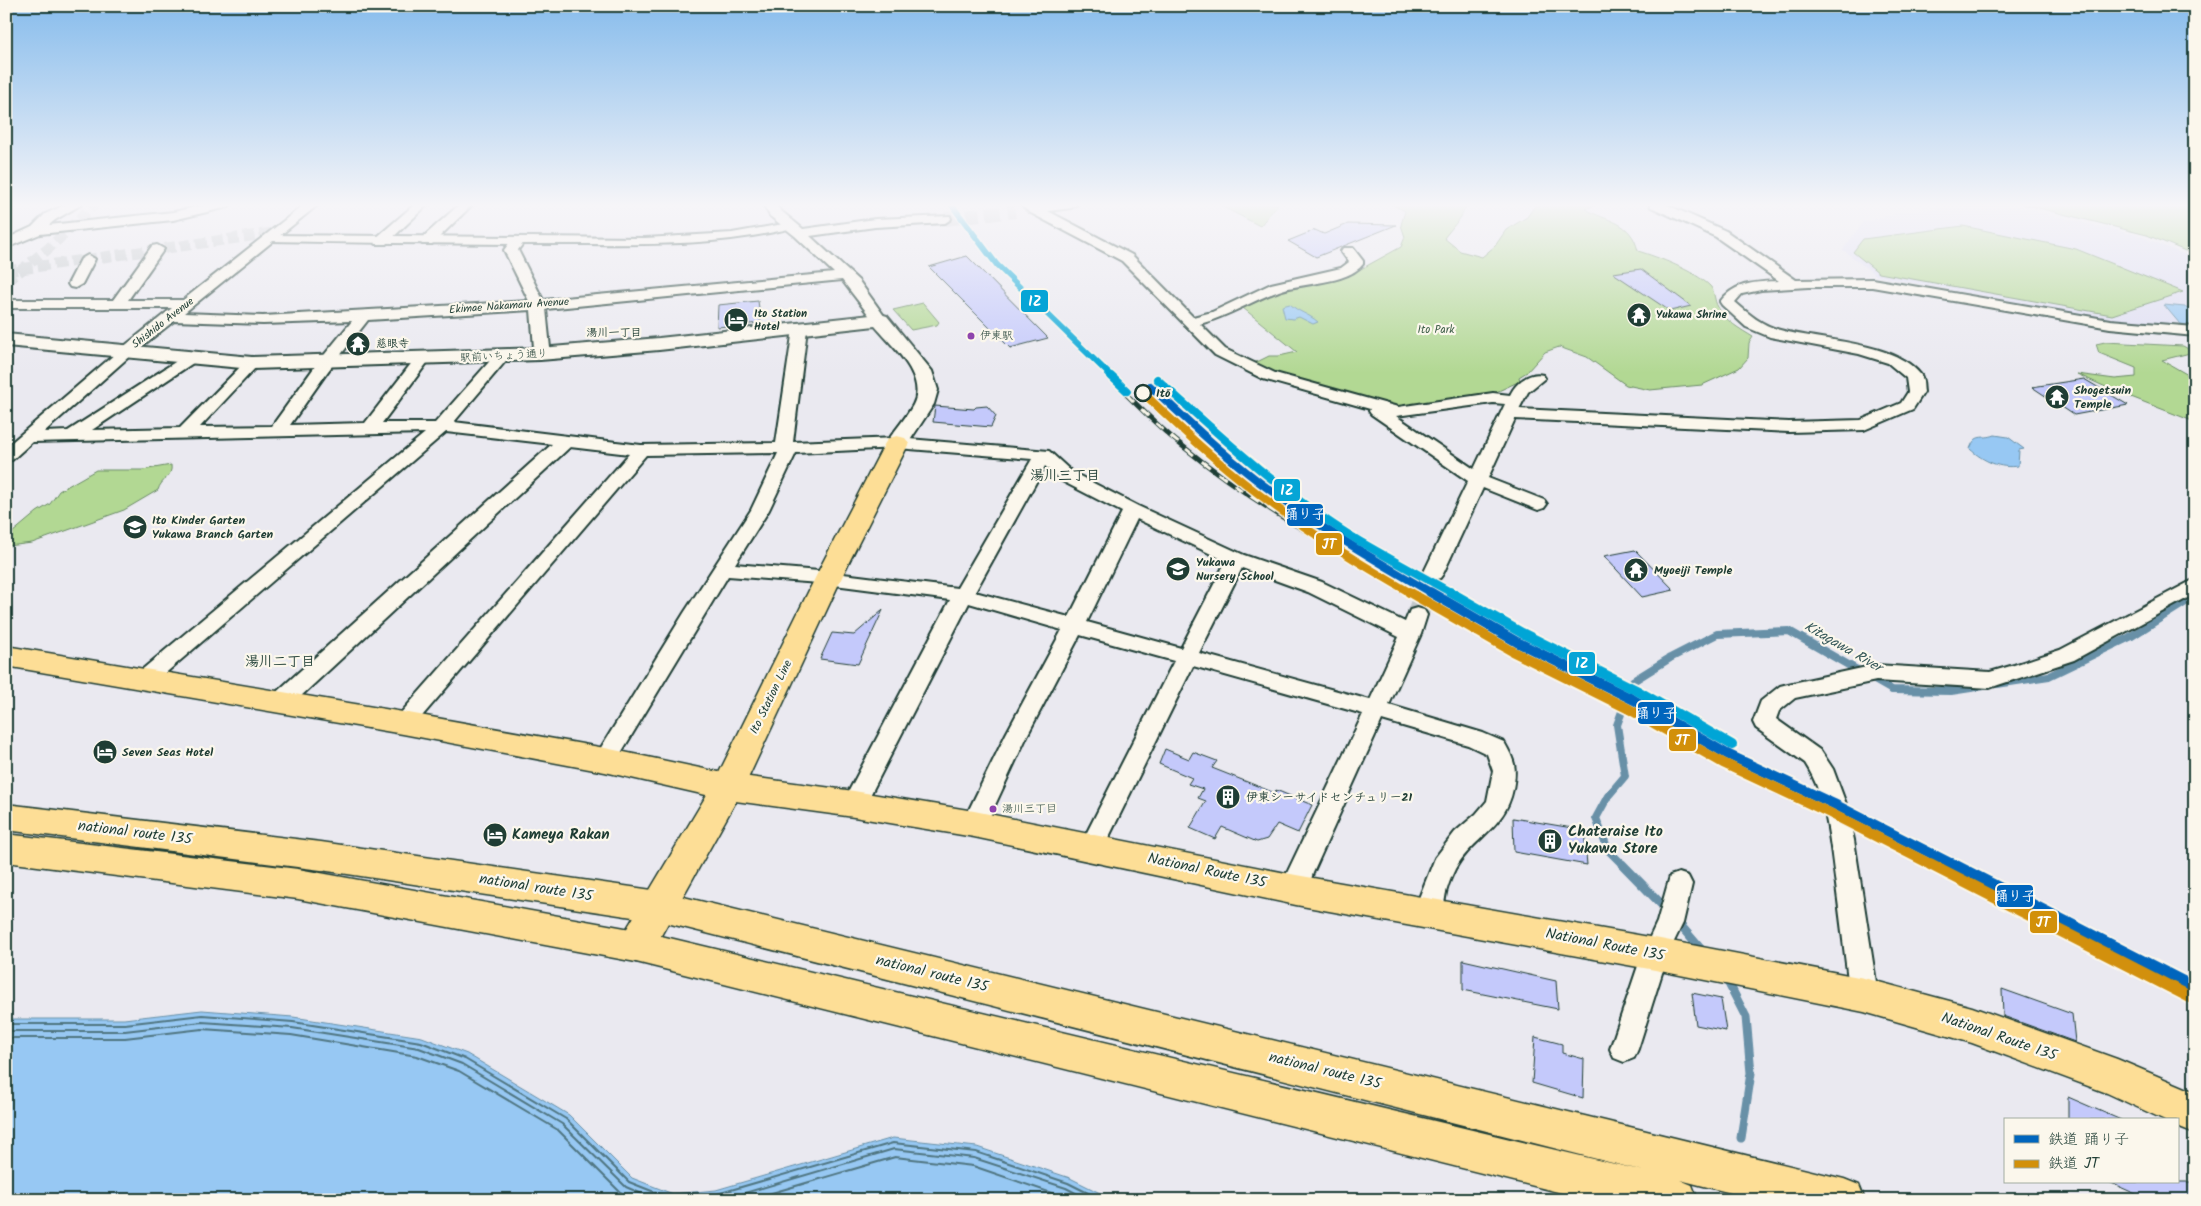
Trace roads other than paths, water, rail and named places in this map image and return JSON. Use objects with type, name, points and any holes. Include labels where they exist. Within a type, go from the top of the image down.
[{"type":"main road","name":"Ito Station Line","points":[[636,946],[728,787],[828,579],[897,443]]},
{"type":"main road","points":[[6,656],[146,678],[279,703],[403,723],[605,760],[728,787],[854,804],[974,824],[1091,848]]},
{"type":"main road","name":"national route 135","points":[[6,817],[322,856],[659,906],[1844,1200]]},
{"type":"main road","points":[[6,848],[298,884],[636,946],[1678,1200]]},
{"type":"main road","name":"National Route 135","points":[[1091,848],[1296,890],[1655,954],[1864,996],[1972,1025],[2117,1078],[2195,1113]]},
{"type":"street","points":[[75,284],[87,260]]},
{"type":"street","points":[[119,302],[145,260]]},
{"type":"street","name":"Shishido Avenue","points":[[6,456],[127,351],[243,260]]},
{"type":"street","points":[[516,260],[538,305],[542,348],[540,354]]},
{"type":"street","points":[[828,260],[854,284],[880,320],[925,375],[928,390],[924,404],[897,443]]},
{"type":"street","points":[[1129,260],[1189,322],[1220,352],[1232,360],[1269,376],[1370,406],[1398,412],[1493,398],[1513,408],[1788,427],[1864,425],[1907,406],[1916,392],[1914,376],[1893,360],[1862,350],[1775,334],[1751,324],[1728,302],[1737,291],[1761,286],[1872,283],[2110,324],[2195,332]]},
{"type":"street","points":[[1189,322],[1217,315],[1276,287],[1346,271],[1356,264],[1355,260]]},
{"type":"street","points":[[1759,260],[1793,284]]},
{"type":"street","name":"Ekimae Nakamaru Avenue","points":[[172,317],[263,320],[364,316],[538,305],[845,276]]},
{"type":"street","points":[[6,304],[119,302],[188,304]]},
{"type":"street","points":[[277,431],[327,362],[364,316]]},
{"type":"street","name":"駅前いちょう通り","points":[[6,340],[252,363],[327,362],[540,354],[880,320]]},
{"type":"street","points":[[605,760],[691,618],[760,510],[786,457],[800,329]]},
{"type":"street","points":[[146,678],[441,427],[500,357]]},
{"type":"street","points":[[72,436],[191,358]]},
{"type":"street","points":[[370,428],[422,359]]},
{"type":"street","points":[[184,434],[252,363]]},
{"type":"street","points":[[1433,574],[1521,389],[1536,378]]},
{"type":"street","points":[[1370,406],[1478,480],[1538,504]]},
{"type":"street","points":[[29,437],[441,427],[641,450],[786,448],[897,443],[1043,455],[1066,476],[1237,560],[1414,624],[1300,873],[1296,890]]},
{"type":"street","points":[[279,703],[566,442]]},
{"type":"street","points":[[403,723],[641,450]]},
{"type":"street","points":[[854,804],[963,595],[1043,455]]},
{"type":"street","points":[[974,824],[1017,734],[1074,627],[1132,510]]},
{"type":"street","points":[[1091,848],[1150,727],[1188,658],[1237,560]]},
{"type":"street","points":[[722,569],[963,595],[1376,710],[1475,739],[1496,748],[1505,771],[1498,804],[1486,821],[1464,839],[1444,865],[1432,898],[1432,913]]},
{"type":"street","points":[[1864,996],[1842,840],[1834,804],[1821,769],[1813,757],[1764,722],[1769,707],[1788,692],[1876,673],[1990,680],[2067,655],[2195,585]]},
{"type":"street","points":[[1624,1049],[1655,954],[1675,902]]},
{"type":"water","points":[[1290,304],[1318,322],[1313,324],[1299,317],[1293,319],[1285,318],[1282,306]]},
{"type":"water","points":[[2164,305],[2195,308],[2195,326],[2180,324]]},
{"type":"water","points":[[1995,435],[2008,437],[2024,449],[2019,450],[2018,466],[2011,467],[1992,463],[1970,449],[1977,438]]},
{"type":"water","points":[[202,1010],[293,1017],[422,1037],[467,1054],[569,1115],[632,1178],[673,1194],[716,1190],[893,1138],[977,1147],[1070,1178],[1114,1200],[6,1200],[6,1019],[124,1019]]},
{"type":"waterway","name":"Kitagawa River","points":[[1997,684],[2049,676],[2130,637],[2195,596]]},
{"type":"waterway","name":"Kitagawa River","points":[[1622,864],[1608,850],[1596,818],[1608,796],[1625,776],[1617,725],[1633,681],[1670,658],[1717,634],[1789,631],[1892,690],[1951,691],[1984,686]]},
{"type":"waterway","name":"Kitagawa River","points":[[1622,864],[1668,911]]},
{"type":"waterway","name":"Kitagawa River","points":[[1675,919],[1704,953]]},
{"type":"waterway","name":"Kitagawa River","points":[[1726,978],[1746,1017],[1751,1073],[1741,1138]]},
{"type":"tunnel","points":[[23,269],[34,260]]},
{"type":"tunnel","points":[[23,269],[81,260]]},
{"type":"tunnel","points":[[6,271],[23,269]]},
{"type":"tunnel","points":[[6,282],[23,269]]},
{"type":"tunnel","points":[[1425,593],[1433,574]]},
{"type":"tunnel","points":[[1417,615],[1426,592]]},
{"type":"railway","points":[[1127,395],[1173,438],[1236,487],[1325,543],[1418,593]]},
{"type":"railway","points":[[1418,593],[1517,642]]},
{"type":"rail line","name":"踊り子","points":[[1150,386],[1220,450],[1274,493],[1353,548],[1517,642],[1634,700],[1727,754],[1834,804],[2195,988]]},
{"type":"rail line","name":"JT","points":[[1143,393],[1214,458],[1268,501],[1348,557],[1512,651],[1629,709],[1723,763],[1830,813],[2190,997]]},
{"type":"place","name":"Yukawa Shrine","points":[[1639,315]]},
{"type":"place","name":"Ito Station Hotel","points":[[736,320]]},
{"type":"place","name":"伊東駅","points":[[971,336]]},
{"type":"place","name":"慈眼寺","points":[[358,344]]},
{"type":"place","name":"Itō","points":[[1143,393]]},
{"type":"place","name":"Shogetsuin Temple","points":[[2057,397]]},
{"type":"place","name":"Ito Kinder Garten Yukawa Branch Garten","points":[[135,527]]},
{"type":"place","name":"Yukawa Nursery School","points":[[1178,569]]},
{"type":"place","name":"Myoeiji Temple","points":[[1636,570]]},
{"type":"place","name":"Seven Seas Hotel","points":[[105,752]]},
{"type":"place","name":"伊東シーサイドセンチュリー21","points":[[1228,797]]},
{"type":"place","name":"湯川三丁目","points":[[993,809]]},
{"type":"place","name":"Kameya Rakan","points":[[495,835]]},
{"type":"place","name":"Chateraise Ito Yukawa Store","points":[[1550,841]]},
{"type":"district","name":"湯川一丁目","points":[[614,333]]},
{"type":"district","name":"湯川三丁目","points":[[1065,476]]},
{"type":"district","name":"湯川二丁目","points":[[280,662]]},
{"type":"park label","name":"Ito Park","points":[[1436,330]]}]
